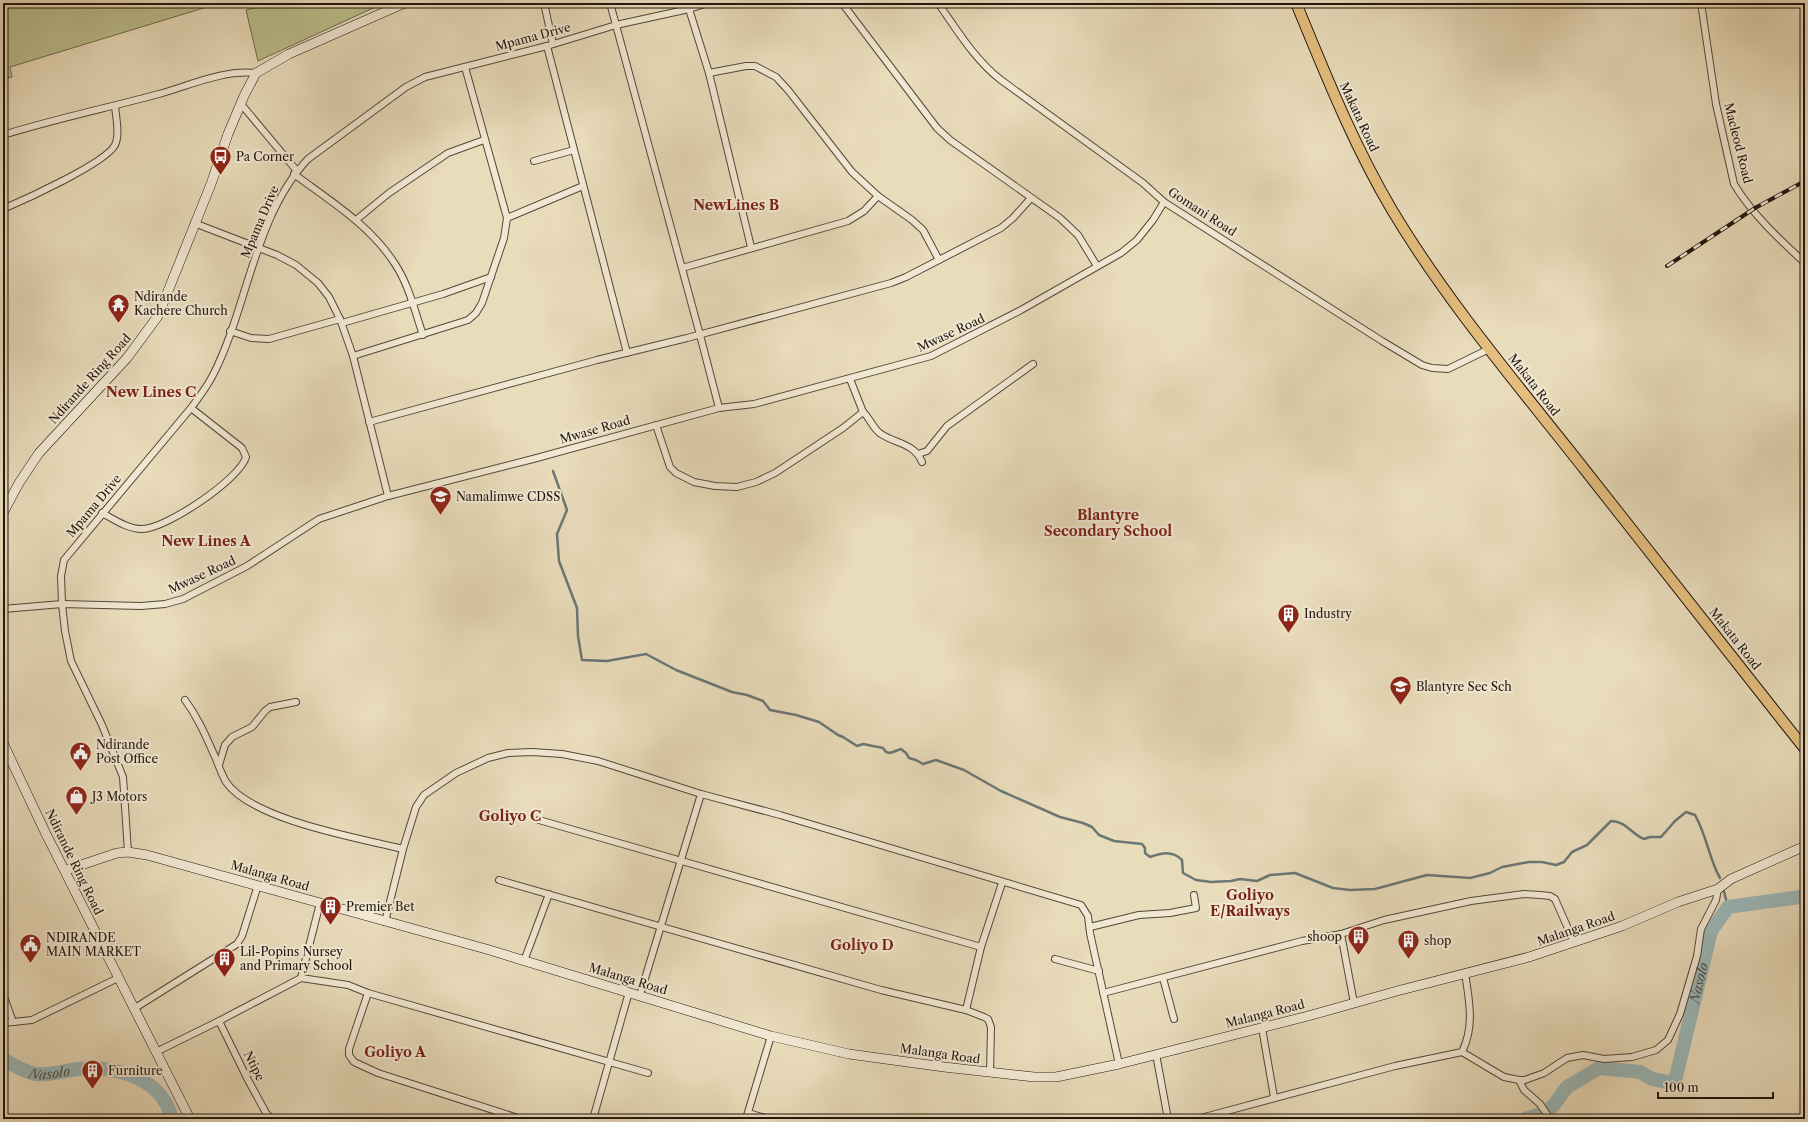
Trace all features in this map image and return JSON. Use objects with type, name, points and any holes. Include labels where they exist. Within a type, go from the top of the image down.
[{"type":"main road","name":"Makata Road","points":[[1296,3],[1334,95],[1366,163],[1392,210],[1437,277],[1489,349],[1805,748]]},
{"type":"street","points":[[3,135],[43,122],[115,106],[232,72],[256,73],[289,54],[405,3]]},
{"type":"street","points":[[544,3],[550,45],[574,150],[627,353]]},
{"type":"street","points":[[610,3],[700,335],[718,408]]},
{"type":"street","name":"Mpama Drive","points":[[128,852],[123,778],[102,725],[71,661],[65,631],[62,604],[61,576],[64,560],[191,408],[213,374],[276,205],[295,173],[308,159],[406,86],[425,77],[708,3]]},
{"type":"street","points":[[842,3],[937,128],[950,140],[1060,218],[1078,235],[1097,266]]},
{"type":"street","name":"Gomani Road","points":[[938,3],[988,70],[1143,183],[1164,202],[1382,341],[1422,365],[1432,368],[1448,369],[1489,349]]},
{"type":"street","name":"Macleod Road","points":[[1701,3],[1716,104],[1734,184],[1761,219],[1781,241],[1805,263]]},
{"type":"street","points":[[689,9],[709,73],[751,247]]},
{"type":"street","points":[[709,73],[746,66],[755,66],[776,77],[788,90],[852,172],[878,196],[912,220],[923,230],[939,260]]},
{"type":"street","points":[[352,356],[423,335],[471,318],[482,303],[504,238],[507,218],[484,140],[465,67]]},
{"type":"street","name":"Ndirande Ring Road","points":[[3,512],[5,504],[39,453],[127,358],[158,316],[170,289],[194,223],[211,184],[241,104],[256,73]]},
{"type":"street","points":[[241,104],[295,173],[356,220],[378,242],[395,264],[403,280],[423,335]]},
{"type":"street","points":[[3,209],[72,176],[109,153],[116,143],[117,136],[115,106]]},
{"type":"street","points":[[356,220],[417,172],[448,152],[484,140]]},
{"type":"street","points":[[534,161],[574,150]]},
{"type":"street","points":[[507,218],[583,186]]},
{"type":"street","points":[[682,268],[751,247],[848,221],[864,211],[878,196]]},
{"type":"street","points":[[369,422],[700,335],[890,283],[906,277],[1001,228],[1013,218],[1031,198]]},
{"type":"street","name":"Mwase Road","points":[[3,609],[62,604],[142,606],[165,604],[184,599],[246,566],[319,519],[388,496],[533,459],[718,408],[754,404],[931,356],[1021,310],[1121,253],[1137,240],[1153,220],[1164,202]]},
{"type":"street","points":[[194,223],[260,248],[296,265],[309,275],[329,297],[341,321],[352,356],[388,496]]},
{"type":"street","points":[[230,331],[256,338],[268,339],[412,303],[491,277]]},
{"type":"street","points":[[918,454],[927,451],[947,426],[1033,364]]},
{"type":"street","points":[[850,379],[863,412],[869,417],[876,430],[882,435],[902,444],[918,454],[922,462]]},
{"type":"street","points":[[102,513],[133,528],[152,528],[166,522],[212,493],[224,484],[244,464],[246,457],[242,448],[191,408]]},
{"type":"street","points":[[656,425],[670,468],[676,473],[694,482],[714,486],[737,487],[756,482],[775,473],[838,432],[863,412]]},
{"type":"street","points":[[186,700],[202,728],[227,782],[239,794],[271,813],[290,821],[402,849]]},
{"type":"street","points":[[219,766],[225,745],[232,737],[252,727],[270,707],[296,702]]},
{"type":"street","name":"Ndirande Ring Road","points":[[3,744],[46,834],[66,870],[118,978],[135,1008],[190,1119]]},
{"type":"street","points":[[385,922],[402,849],[416,807],[424,795],[456,773],[488,758],[508,753],[532,752],[562,754],[635,772],[701,794],[780,815],[1002,883],[1081,905],[1088,916],[1119,1064]]},
{"type":"street","points":[[640,995],[701,794]]},
{"type":"street","points":[[539,820],[981,947]]},
{"type":"street","name":"Malanga Road","points":[[66,870],[117,853],[128,852],[147,855],[524,961],[771,1036],[849,1054],[990,1073],[1034,1077],[1056,1077],[1119,1064],[1262,1028],[1354,1002],[1529,957],[1622,926],[1678,902],[1718,889],[1731,879],[1805,846]]},
{"type":"street","points":[[499,880],[881,990],[966,1010],[984,1017],[990,1023],[991,1027],[990,1073]]},
{"type":"street","points":[[966,1010],[981,947],[1002,883]]},
{"type":"street","points":[[135,1008],[240,941],[258,885]]},
{"type":"street","points":[[1197,1119],[1274,1097],[1307,1090],[1395,1066],[1462,1052],[1504,1077],[1526,1080],[1544,1073],[1567,1058],[1583,1055],[1604,1059],[1632,1057],[1656,1050],[1668,1040],[1680,1014],[1696,956],[1701,929],[1716,900],[1718,889]]},
{"type":"street","points":[[524,961],[549,894]]},
{"type":"street","points":[[1090,927],[1139,915],[1170,913],[1196,908],[1194,895]]},
{"type":"street","points":[[1103,993],[1302,941],[1341,934],[1384,920],[1471,901],[1510,895],[1540,895],[1550,896],[1555,899],[1574,942]]},
{"type":"street","points":[[301,978],[320,903]]},
{"type":"street","points":[[1341,934],[1354,1002]]},
{"type":"street","points":[[1055,959],[1099,971]]},
{"type":"street","points":[[1462,1052],[1468,1041],[1470,1015],[1465,973]]},
{"type":"street","points":[[3,1023],[32,1020],[118,978]]},
{"type":"street","points":[[156,1052],[219,1022],[301,978],[348,985],[368,993],[648,1073]]},
{"type":"street","points":[[1163,978],[1174,1018]]},
{"type":"street","points":[[593,1119],[629,992]]},
{"type":"street","points":[[368,993],[349,1049],[349,1055],[354,1062],[378,1073],[521,1119]]},
{"type":"street","points":[[3,994],[13,1022]]},
{"type":"street","name":"Ntipe","points":[[219,1022],[266,1113],[272,1119]]},
{"type":"street","points":[[1262,1028],[1274,1097]]},
{"type":"street","points":[[769,1119],[747,1116],[771,1036]]},
{"type":"street","points":[[1156,1054],[1168,1119]]},
{"type":"street","points":[[1519,1080],[1524,1090],[1540,1104],[1550,1119]]},
{"type":"green space","points":[[3,3],[220,3],[10,67],[12,77],[3,79]]},
{"type":"green space","points":[[273,3],[384,3],[258,61],[246,10]]},
{"type":"waterway","points":[[553,471],[567,510],[557,534],[559,561],[577,608],[578,636],[582,660],[607,661],[646,654],[676,670],[732,692],[747,695],[763,701],[770,710],[796,715],[819,722],[857,746],[863,744],[883,748],[886,752],[890,753],[901,749],[909,758],[923,764],[936,760],[964,770],[1001,791],[1060,817],[1092,827],[1099,835],[1114,841],[1142,844],[1145,848],[1145,853],[1150,857],[1166,853],[1174,855],[1182,860],[1183,873],[1196,880],[1211,882],[1240,879],[1257,881],[1270,875],[1295,873],[1333,888],[1350,890],[1375,889],[1427,875],[1470,878],[1490,873],[1502,867],[1529,862],[1542,862],[1556,865],[1564,862],[1572,852],[1587,845],[1611,821],[1625,825],[1639,837],[1644,839],[1650,837],[1661,837],[1675,821],[1686,812],[1695,815],[1720,878]]},
{"type":"waterway","points":[[1723,888],[1728,907]]},
{"type":"waterway","name":"Nasolo","points":[[1547,1111],[1553,1106],[1567,1087],[1599,1068],[1640,1072],[1652,1079],[1668,1082],[1675,1081],[1711,931],[1728,907],[1800,897],[1805,895]]},
{"type":"waterway","name":"Nasolo","points":[[3,1059],[23,1070],[36,1074],[79,1069],[122,1072],[136,1077],[148,1084],[158,1093],[167,1105],[172,1119]]},
{"type":"waterway","name":"Nasolo","points":[[1525,1119],[1544,1113]]},
{"type":"railway","points":[[1667,266],[1755,208],[1805,181]]},
{"type":"place","name":"Pa Corner","points":[[220,176]]},
{"type":"place","name":"Ndirande Kachere Church","points":[[118,324]]},
{"type":"place","name":"Namalimwe CDSS","points":[[441,516]]},
{"type":"place","name":"Industry","points":[[1289,634]]},
{"type":"place","name":"Blantyre Sec Sch","points":[[1401,706]]},
{"type":"place","name":"Ndirande Post Office","points":[[81,772]]},
{"type":"place","name":"J3 Motors","points":[[76,816]]},
{"type":"place","name":"Premier Bet","points":[[331,926]]},
{"type":"place","name":"shoop","points":[[1358,956]]},
{"type":"place","name":"shop","points":[[1408,960]]},
{"type":"place","name":"NDIRANDE MAIN MARKET","points":[[31,964]]},
{"type":"place","name":"Lil-Popins Nursey and Primary School","points":[[224,978]]},
{"type":"place","name":"Furniture","points":[[92,1090]]},
{"type":"district","name":"NewLines B","points":[[736,205]]},
{"type":"district","name":"New Lines C","points":[[151,392]]},
{"type":"district","name":"Blantyre Secondary School","points":[[1108,524]]},
{"type":"district","name":"New Lines A","points":[[206,541]]},
{"type":"district","name":"Goliyo C","points":[[510,816]]},
{"type":"district","name":"Goliyo E/Railways","points":[[1250,904]]},
{"type":"district","name":"Goliyo D","points":[[862,945]]},
{"type":"district","name":"Goliyo A","points":[[395,1052]]}]
